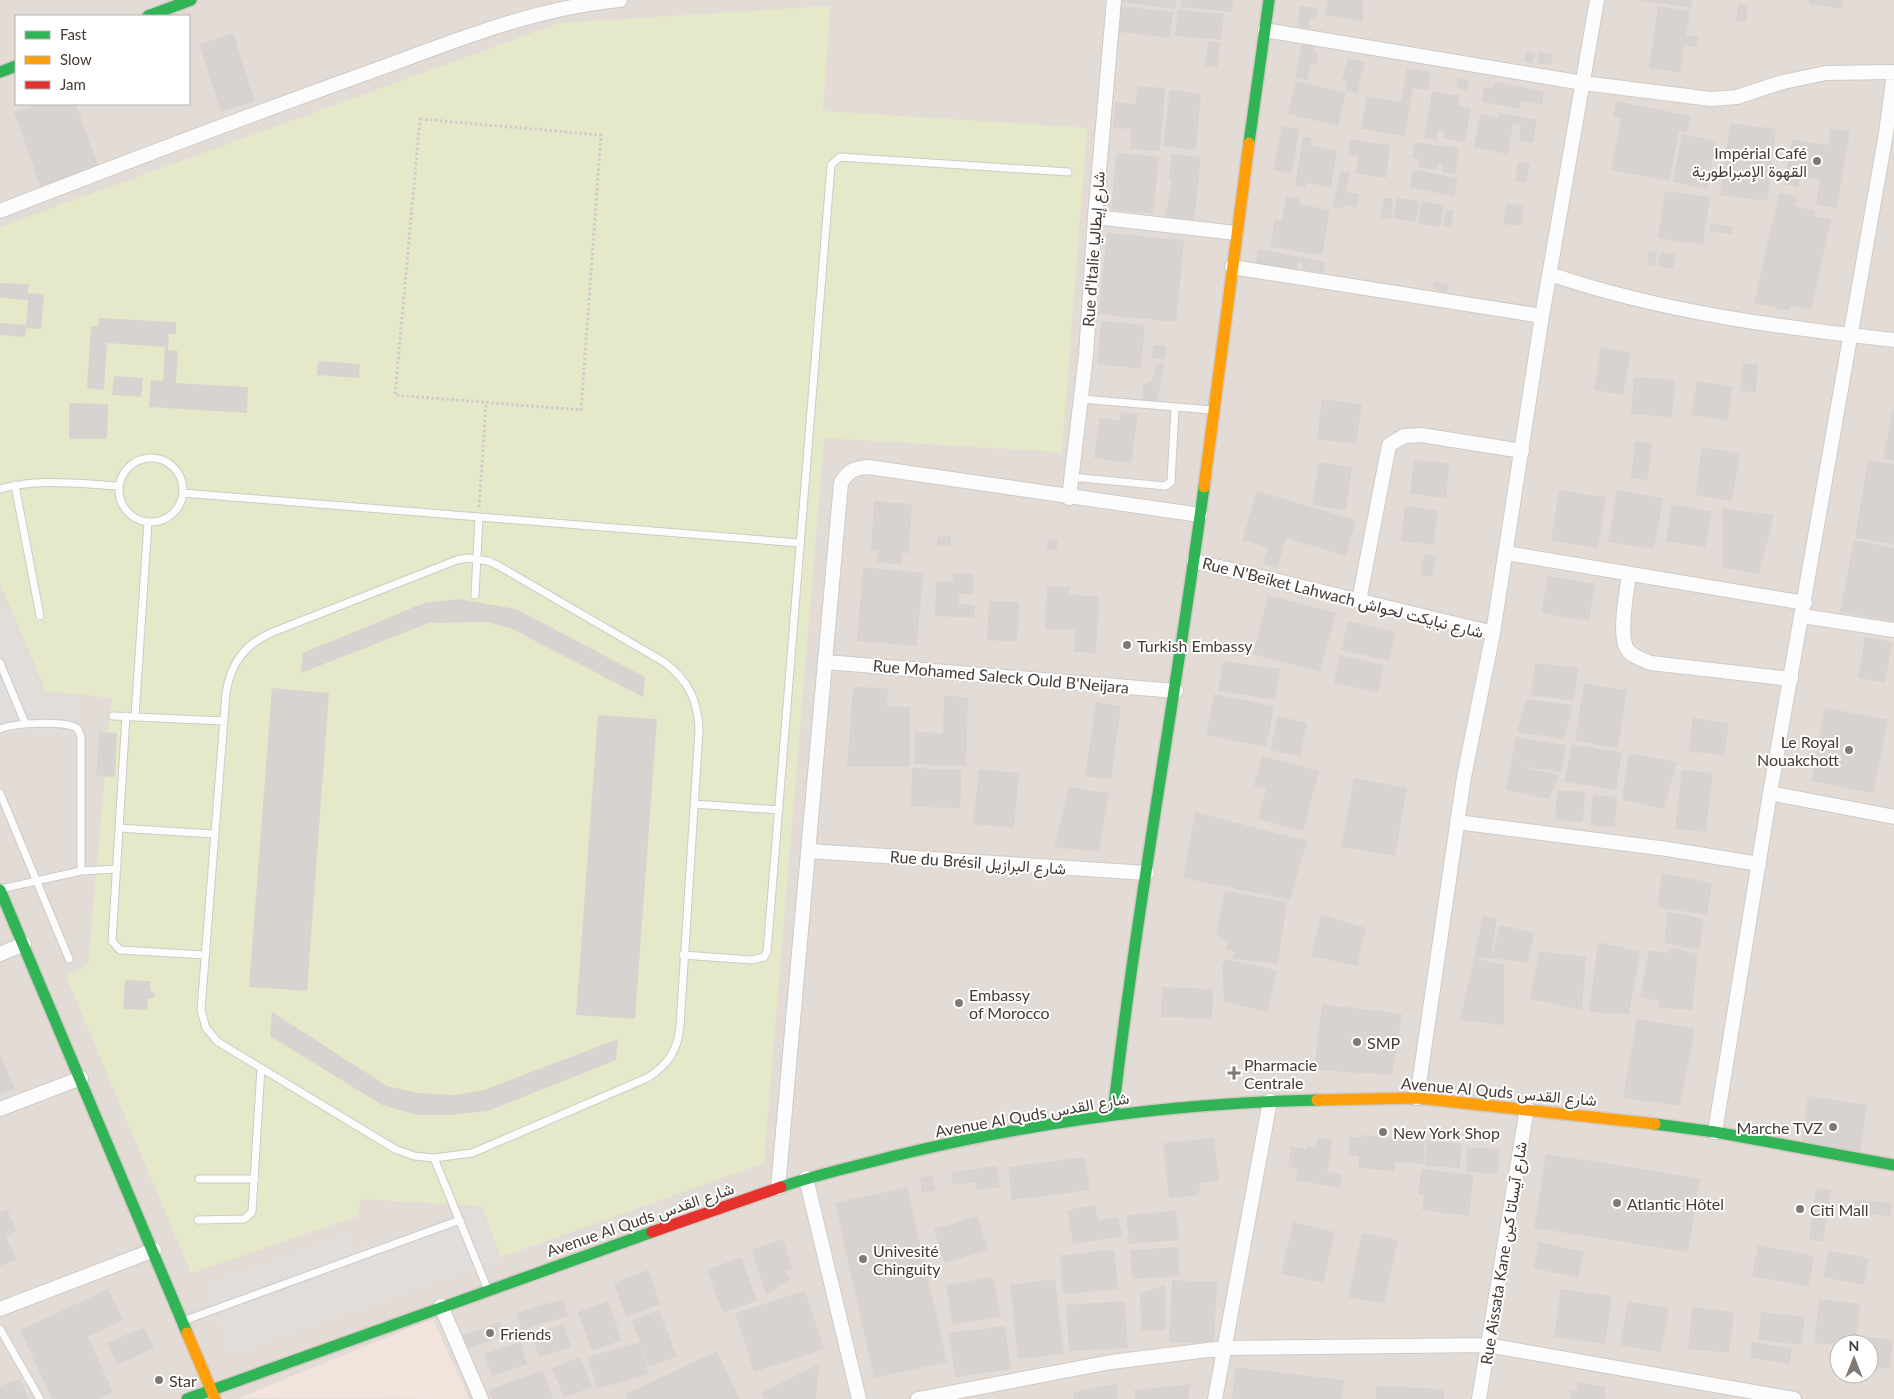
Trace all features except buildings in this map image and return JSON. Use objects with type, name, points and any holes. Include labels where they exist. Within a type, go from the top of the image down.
[{"type":"street","points":[[151,15],[191,0]]},
{"type":"street","points":[[0,211],[164,146],[507,22],[590,3],[620,0]]},
{"type":"street","name":"Rue d'Italie شارع إيطاليا","points":[[1069,498],[1081,399],[1114,0]]},
{"type":"street","points":[[1113,1114],[1132,962],[1176,691],[1236,233],[1269,0]]},
{"type":"street","points":[[1417,1098],[1457,822],[1493,633],[1542,316],[1584,84],[1597,0]]},
{"type":"street","points":[[1265,30],[1584,84],[1711,99],[1737,97],[1783,82],[1826,73],[1894,72],[1890,133],[1851,336],[1770,793],[1716,1132]]},
{"type":"street","points":[[0,72],[15,66]]},
{"type":"street","points":[[1095,217],[1236,233]]},
{"type":"street","points":[[1232,267],[1542,316]]},
{"type":"street","points":[[1550,274],[1626,298],[1692,312],[1851,336],[1894,340]]},
{"type":"street","points":[[1359,601],[1389,445],[1404,436],[1421,435],[1522,451]]},
{"type":"street","points":[[778,1188],[826,662],[838,495],[841,483],[847,473],[855,468],[868,467],[1069,498],[1200,515]]},
{"type":"street","points":[[1506,553],[1629,574],[1804,609],[1894,630]]},
{"type":"street","name":"Rue N'Beiket Lahwach شارع نبايكت لحواش","points":[[1194,560],[1493,633]]},
{"type":"street","points":[[1629,574],[1622,639],[1627,650],[1636,658],[1650,663],[1791,679]]},
{"type":"street","name":"Rue Mohamed Saleck Ould B'Neijara","points":[[826,662],[1176,691]]},
{"type":"street","points":[[1770,793],[1894,817]]},
{"type":"street","points":[[1457,822],[1667,849],[1759,864]]},
{"type":"street","name":"Rue du Brésil شارع البرازيل","points":[[808,850],[1147,873]]},
{"type":"street","points":[[0,890],[154,1250],[213,1395]]},
{"type":"street","points":[[0,954],[24,944]]},
{"type":"street","points":[[0,1109],[81,1078]]},
{"type":"street","name":"Avenue Al Quds شارع القدس","points":[[187,1399],[213,1395],[441,1306],[806,1178],[956,1141],[1113,1114],[1270,1101],[1417,1098],[1527,1108],[1716,1132],[1894,1165]]},
{"type":"street","points":[[1215,1399],[1270,1101]]},
{"type":"street","name":"Rue Aissata Kane شارع آيساتا كين","points":[[1479,1399],[1527,1108]]},
{"type":"street","points":[[806,1178],[859,1399]]},
{"type":"street","points":[[0,1309],[154,1250]]},
{"type":"street","points":[[441,1306],[481,1399]]},
{"type":"street","points":[[918,1399],[1111,1362],[1224,1348],[1487,1345],[1726,1393],[1794,1399]]},
{"type":"lane","points":[[683,955],[752,960],[764,957],[767,952],[830,169],[833,161],[840,157],[1068,172]]},
{"type":"lane","points":[[1081,399],[1213,410]]},
{"type":"lane","points":[[1071,477],[1165,486],[1171,482],[1175,408]]},
{"type":"lane","points":[[142,458],[154,458],[164,460],[179,474],[183,493],[180,503],[167,518],[148,522],[137,519],[128,513],[121,504],[119,486],[124,471],[132,464],[142,458]]},
{"type":"lane","points":[[0,489],[15,485],[46,482],[119,486]]},
{"type":"lane","points":[[15,485],[40,616]]},
{"type":"lane","points":[[183,493],[800,543]]},
{"type":"lane","points":[[475,596],[478,517]]},
{"type":"lane","points":[[135,717],[148,522]]},
{"type":"lane","points":[[477,559],[499,566],[677,671],[687,684],[699,714],[679,1039],[675,1051],[658,1071],[472,1153],[434,1158],[414,1156],[395,1149],[218,1042],[206,1028],[201,1010],[224,721],[228,677],[235,662],[245,649],[258,638],[457,560],[477,559]]},
{"type":"lane","points":[[0,663],[26,723]]},
{"type":"lane","points":[[114,716],[224,721]]},
{"type":"lane","points":[[126,716],[112,936],[116,948],[206,955]]},
{"type":"lane","points":[[0,729],[26,723],[71,726],[80,733],[81,871]]},
{"type":"lane","points":[[0,793],[69,959]]},
{"type":"lane","points":[[694,804],[779,810]]},
{"type":"lane","points":[[119,828],[214,834]]},
{"type":"lane","points":[[0,890],[81,871],[117,869]]},
{"type":"lane","points":[[198,1220],[247,1218],[252,1212],[261,1068]]},
{"type":"lane","points":[[434,1158],[488,1290]]},
{"type":"lane","points":[[199,1179],[254,1179]]},
{"type":"lane","points":[[183,1321],[460,1220]]},
{"type":"lane","points":[[0,1329],[40,1399]]},
{"type":"path","points":[[420,119],[601,135],[581,410],[486,402],[395,395],[420,119]]},
{"type":"path","points":[[478,517],[486,402]]},
{"type":"shaded area","points":[[0,0],[1894,0],[1894,1399],[0,1399]]},
{"type":"shaded area","points":[[0,605],[43,701],[80,702],[78,735],[13,732],[0,737]]},
{"type":"shaded area","points":[[480,1210],[498,1259],[231,1353],[208,1286],[346,1234],[353,1250]]},
{"type":"shaded area","points":[[433,1319],[469,1399],[238,1398]]},
{"type":"green space","points":[[830,6],[823,111],[1087,128],[1062,452],[824,438],[764,1163],[501,1257],[482,1206],[360,1199],[358,1216],[191,1273],[66,976],[88,965],[105,777],[96,776],[99,732],[108,732],[112,698],[46,691],[0,583],[0,227],[560,23]]},
{"type":"traffic: fast","points":[[151,15],[191,0]]},
{"type":"traffic: fast","points":[[1249,143],[1269,0]]},
{"type":"traffic: fast","points":[[0,72],[15,66]]},
{"type":"traffic: fast","points":[[1113,1114],[1133,957],[1204,487]]},
{"type":"traffic: fast","points":[[0,890],[187,1333]]},
{"type":"traffic: fast","points":[[781,1187],[894,1156],[999,1133],[1051,1124],[1104,1116],[1211,1105],[1317,1100]]},
{"type":"traffic: fast","points":[[1655,1124],[1715,1132],[1894,1165]]},
{"type":"traffic: fast","points":[[187,1399],[652,1232]]},
{"type":"traffic: slow","points":[[1204,487],[1249,143]]},
{"type":"traffic: slow","points":[[1317,1100],[1417,1098],[1655,1124]]},
{"type":"traffic: slow","points":[[187,1333],[215,1399]]},
{"type":"traffic: jam","points":[[652,1232],[781,1187]]},
{"type":"place","name":"Impérial Café القهوة الإمبراطورية","points":[[1817,161]]},
{"type":"place","name":"Turkish Embassy","points":[[1127,645]]},
{"type":"place","name":"Le Royal Nouakchott","points":[[1849,750]]},
{"type":"place","name":"Embassy of Morocco","points":[[959,1003]]},
{"type":"place","name":"SMP","points":[[1357,1042]]},
{"type":"place","name":"Pharmacie Centrale","points":[[1234,1073]]},
{"type":"place","name":"Marche TVZ","points":[[1833,1127]]},
{"type":"place","name":"New York Shop","points":[[1383,1132]]},
{"type":"place","name":"Atlantic Hôtel","points":[[1617,1203]]},
{"type":"place","name":"Citi Mall","points":[[1800,1209]]},
{"type":"place","name":"Univesité Chinguity","points":[[863,1259]]},
{"type":"place","name":"Friends","points":[[490,1333]]},
{"type":"place","name":"Star","points":[[159,1380]]}]
